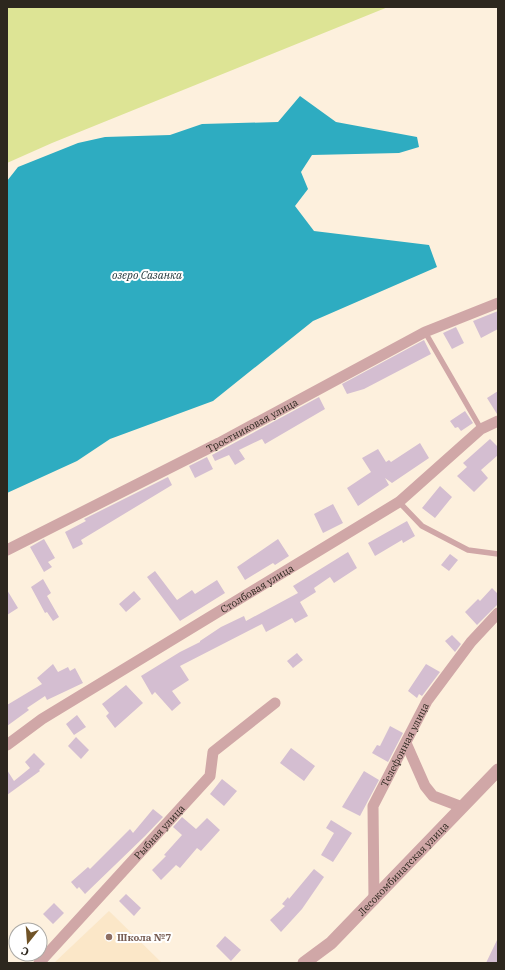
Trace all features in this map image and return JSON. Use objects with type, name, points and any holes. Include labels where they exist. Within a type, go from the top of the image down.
[{"type":"street","name":"Тростниковая улица","points":[[7,550],[219,442],[425,332],[498,303]]},
{"type":"street","name":"Столбовая улица","points":[[7,746],[42,719],[399,502],[481,429],[498,421]]},
{"type":"street","name":"Телефонная улица","points":[[374,900],[373,806],[427,701],[471,642],[498,614]]},
{"type":"street","name":"Рыбная улица","points":[[39,963],[210,776],[213,752],[275,703]]},
{"type":"street","points":[[406,743],[425,786],[433,796],[462,807]]},
{"type":"street","name":"Лесокомбинатская улица","points":[[304,963],[331,943],[498,770]]},
{"type":"lane","points":[[425,332],[481,429]]},
{"type":"lane","points":[[399,502],[422,526],[435,533],[468,550],[498,554]]},
{"type":"shaded area","name":"Школа №7","points":[[109,911],[162,963],[54,963]]},
{"type":"green space","points":[[7,7],[388,7],[52,143],[7,163]]},
{"type":"water","name":"озеро Сазанка","points":[[300,96],[336,122],[417,137],[419,147],[399,153],[312,155],[301,172],[308,189],[295,206],[314,231],[429,245],[437,267],[313,321],[213,401],[110,439],[77,461],[7,493],[7,181],[18,167],[78,143],[105,137],[170,135],[202,124],[278,122]]},
{"type":"building","points":[[498,311],[498,329],[481,338],[473,321]]},
{"type":"building","points":[[456,327],[464,343],[452,349],[443,333]]},
{"type":"building","points":[[424,340],[431,354],[364,389],[347,394],[342,384]]},
{"type":"building","points":[[498,391],[498,414],[497,414],[487,398]]},
{"type":"building","points":[[319,397],[325,409],[265,444],[262,439],[239,450],[245,459],[235,465],[229,455],[215,461],[212,455]]},
{"type":"building","points":[[465,411],[473,423],[461,431],[458,427],[455,428],[450,421]]},
{"type":"building","points":[[490,439],[498,447],[498,455],[481,470],[488,478],[474,492],[457,476],[467,467],[463,463]]},
{"type":"building","points":[[420,443],[429,458],[392,483],[385,478],[389,485],[358,506],[347,488],[371,472],[362,458],[378,449],[386,462],[389,460],[391,462]]},
{"type":"building","points":[[207,457],[213,469],[195,478],[189,466]]},
{"type":"building","points":[[168,477],[172,485],[81,540],[83,544],[73,549],[65,532],[86,521],[84,519]]},
{"type":"building","points":[[440,486],[452,497],[435,518],[422,508]]},
{"type":"building","points":[[333,504],[343,523],[323,533],[314,514]]},
{"type":"building","points":[[407,521],[415,536],[403,543],[402,540],[375,556],[368,543]]},
{"type":"building","points":[[44,539],[55,558],[48,562],[52,567],[44,572],[30,547]]},
{"type":"building","points":[[278,539],[289,556],[275,565],[273,563],[245,580],[237,567]]},
{"type":"building","points":[[348,552],[357,568],[334,583],[330,577],[314,588],[316,592],[300,602],[308,616],[295,623],[292,618],[266,632],[262,624],[180,666],[189,680],[172,691],[181,703],[172,711],[155,692],[152,695],[141,676],[180,652],[200,642],[221,627],[244,616],[246,621],[298,593],[293,586]]},
{"type":"building","points":[[450,554],[458,560],[449,571],[441,565]]},
{"type":"building","points":[[155,571],[177,600],[192,590],[195,594],[217,580],[225,593],[180,621],[147,577]]},
{"type":"building","points":[[43,579],[51,593],[47,596],[59,617],[53,621],[47,612],[45,613],[31,587]]},
{"type":"building","points":[[492,588],[498,594],[498,604],[477,625],[465,612],[478,599],[480,601]]},
{"type":"building","points":[[7,590],[18,608],[7,615]]},
{"type":"building","points":[[134,591],[141,599],[126,612],[119,604]]},
{"type":"building","points":[[452,635],[461,644],[455,652],[445,641]]},
{"type":"building","points":[[297,653],[303,660],[293,668],[287,661]]},
{"type":"building","points":[[53,664],[58,672],[68,667],[70,671],[75,668],[83,683],[47,700],[45,696],[27,708],[29,710],[7,726],[7,705],[42,684],[37,678]]},
{"type":"building","points":[[426,664],[440,672],[422,696],[419,694],[417,698],[408,691]]},
{"type":"building","points":[[126,685],[143,703],[115,728],[106,716],[109,713],[102,704]]},
{"type":"building","points":[[77,715],[86,727],[74,735],[66,724]]},
{"type":"building","points":[[390,726],[403,733],[388,762],[372,753],[377,745],[380,746]]},
{"type":"building","points":[[76,737],[89,750],[81,759],[68,746]]},
{"type":"building","points":[[291,748],[315,766],[304,781],[280,763]]},
{"type":"building","points":[[34,753],[45,764],[39,770],[40,771],[7,795],[7,770],[14,781],[30,768],[25,762]]},
{"type":"building","points":[[364,771],[379,780],[360,816],[342,807]]},
{"type":"building","points":[[222,779],[237,791],[224,806],[210,794]]},
{"type":"building","points":[[153,809],[163,817],[85,894],[79,887],[77,889],[71,882],[88,867],[90,869],[130,829],[133,833]]},
{"type":"building","points":[[182,817],[196,829],[207,818],[220,830],[201,851],[197,848],[180,868],[176,865],[161,880],[152,870],[166,856],[164,855],[182,835],[173,827]]},
{"type":"building","points":[[331,820],[352,833],[333,862],[321,855],[334,833],[326,828]]},
{"type":"building","points":[[314,869],[324,877],[302,909],[281,932],[270,920],[285,906],[282,904],[288,897],[289,899]]},
{"type":"building","points":[[126,894],[141,908],[134,916],[119,901]]},
{"type":"building","points":[[54,903],[64,913],[53,924],[43,914]]},
{"type":"building","points":[[225,936],[241,950],[231,961],[216,946]]},
{"type":"building","points":[[498,938],[498,963],[486,963]]},
{"type":"place","name":"Школа №7","points":[[109,937]]}]
